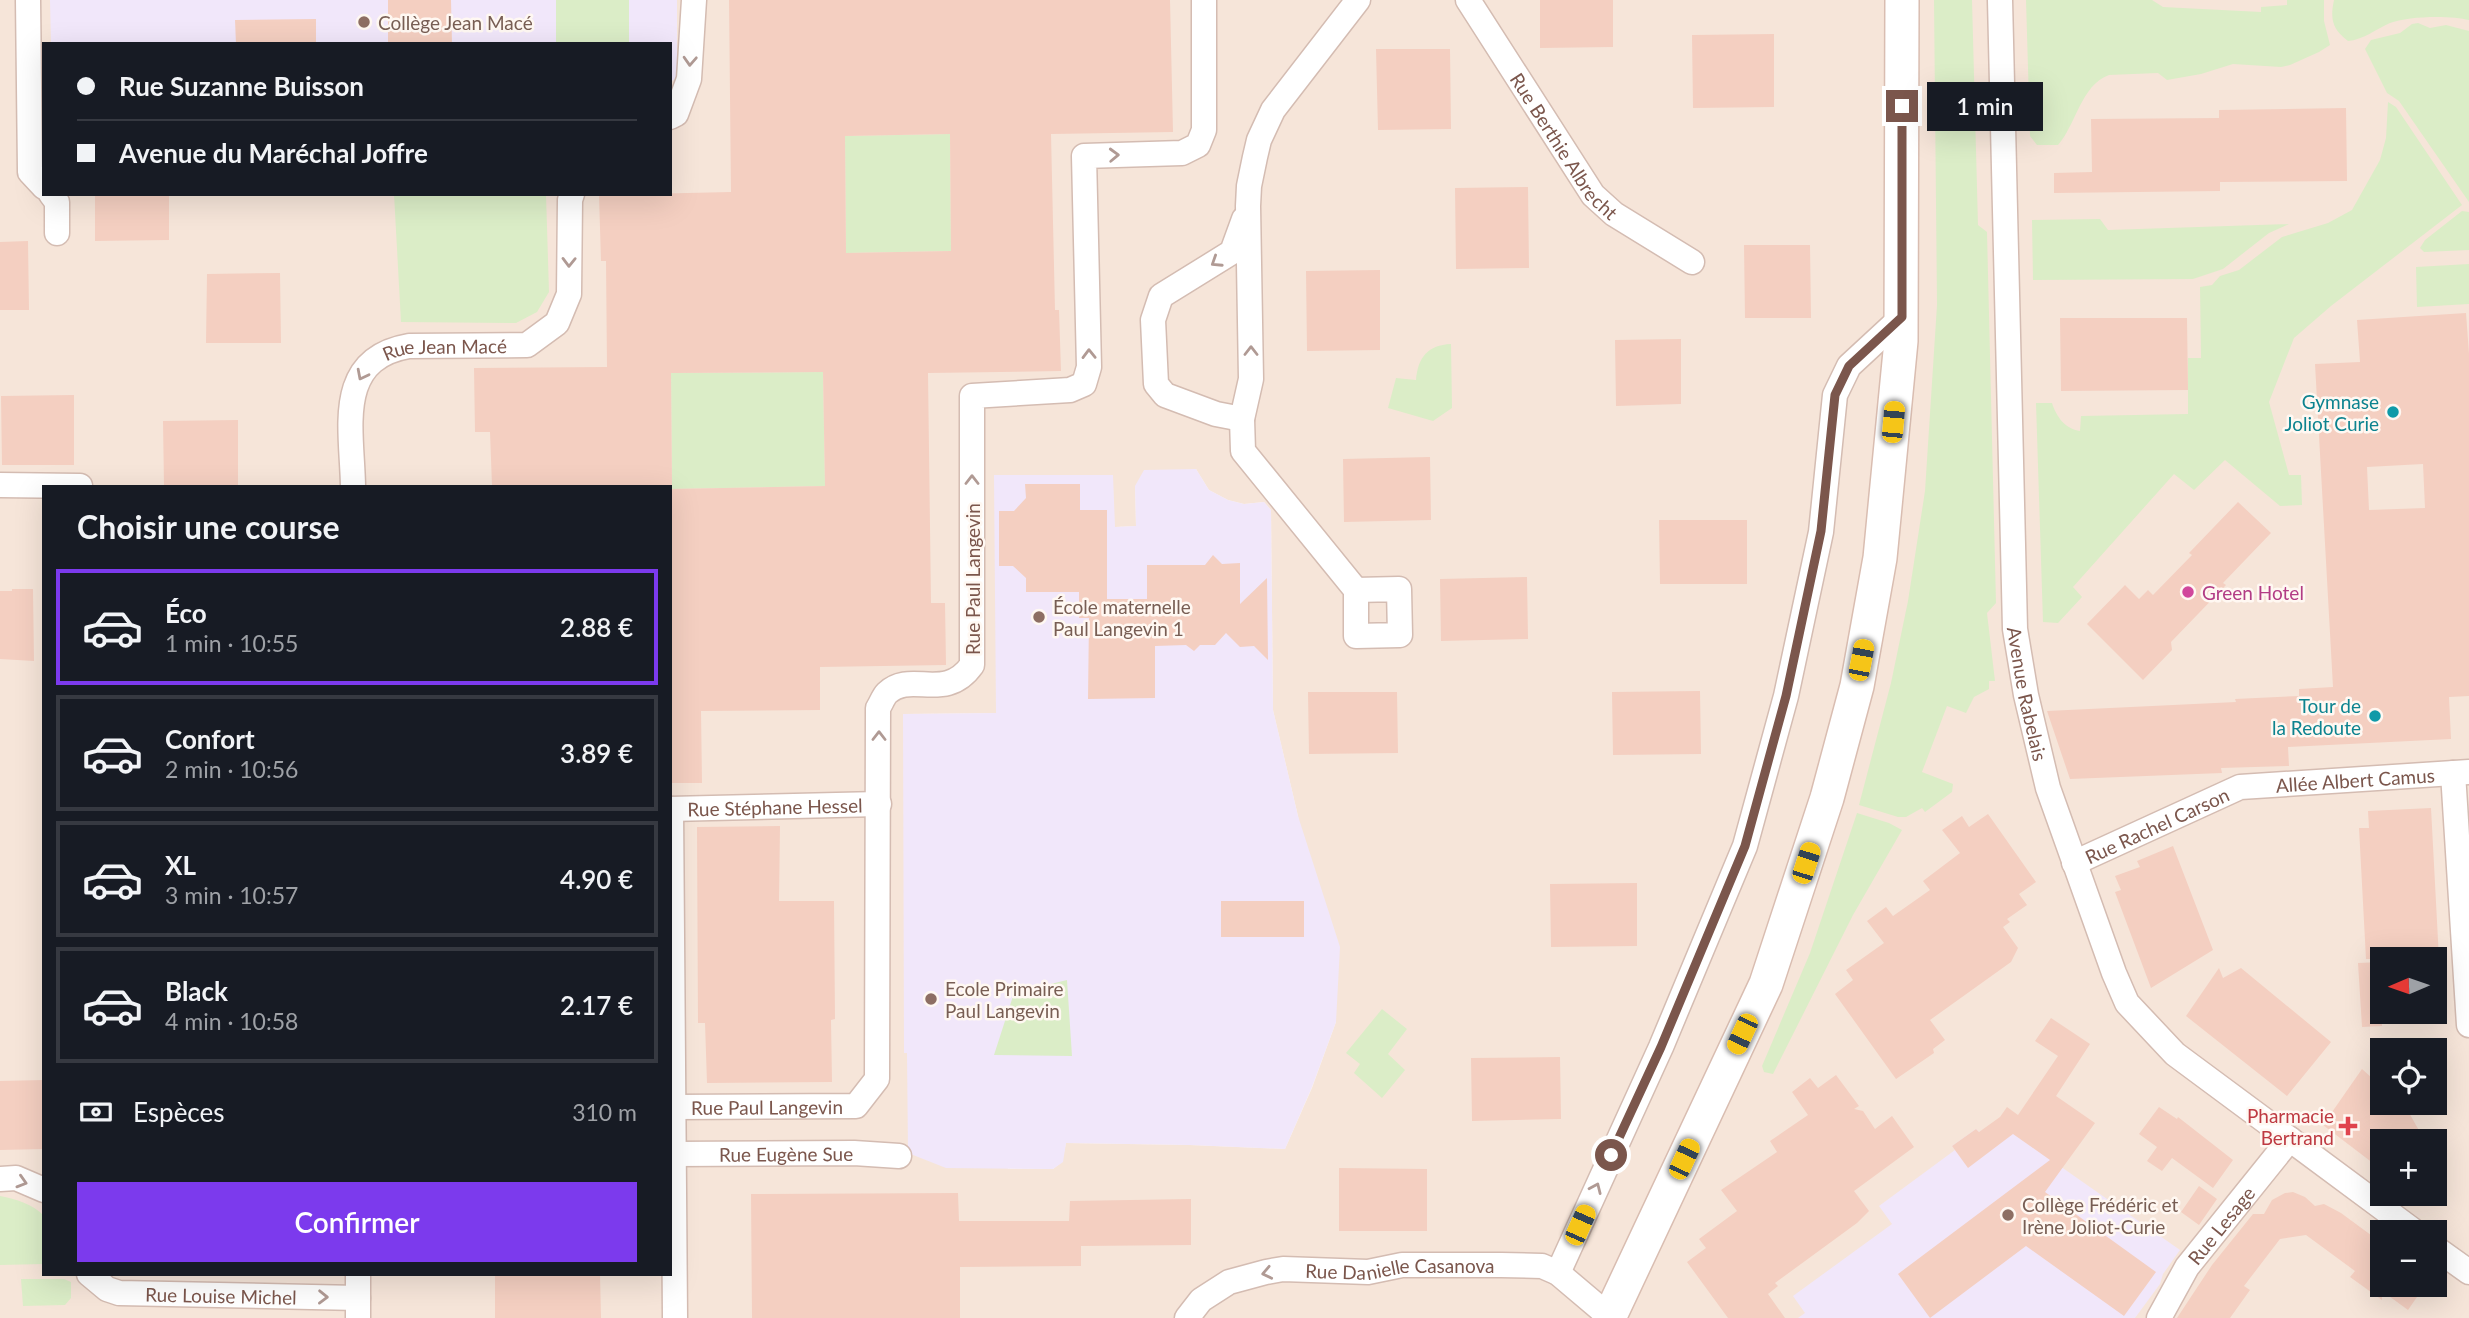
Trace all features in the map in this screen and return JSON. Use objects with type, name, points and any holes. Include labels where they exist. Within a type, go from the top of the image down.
[{"type":"main road","points":[[1609,1318],[1766,984],[1827,798],[1857,686],[1880,558],[1901,341],[1902,0]]},
{"type":"street","points":[[29,0],[30,172],[42,185]]},
{"type":"street","points":[[672,116],[676,114],[689,79],[694,0]]},
{"type":"street","name":"Rue Paul Langevin","points":[[674,1107],[856,1106],[877,1079],[878,708],[886,694],[900,685],[951,684],[964,677],[972,665],[972,397],[1070,390],[1084,384],[1089,367],[1084,156],[1182,153],[1198,145],[1204,130],[1204,0]]},
{"type":"street","points":[[1356,590],[1243,451],[1242,419],[1251,379],[1249,186],[1259,140],[1273,110],[1358,0]]},
{"type":"street","name":"Rue Berthie Albrecht","points":[[1468,0],[1593,195],[1614,214],[1692,262]]},
{"type":"street","name":"Avenue Rabelais","points":[[2000,0],[2015,629],[2026,695],[2048,788],[2127,1003],[2175,1054],[2399,1220]]},
{"type":"street","points":[[52,196],[57,202],[57,233]]},
{"type":"street","name":"Rue Jean Macé","points":[[353,485],[352,394],[367,364],[392,349],[409,346],[527,345],[557,323],[569,294],[571,196]]},
{"type":"street","points":[[1242,419],[1216,414],[1166,395],[1157,384],[1153,320],[1161,296],[1232,252],[1248,206]]},
{"type":"street","points":[[1558,1273],[1661,1047],[1745,846],[1786,696],[1821,531],[1835,395],[1849,366],[1902,317]]},
{"type":"street","points":[[0,485],[42,486]]},
{"type":"street","points":[[2461,773],[2469,1025]]},
{"type":"street","name":"Allée Albert Camus","points":[[2240,787],[2461,773]]},
{"type":"street","name":"Rue Rachel Carson","points":[[2074,863],[2240,787]]},
{"type":"street","name":"Rue Stéphane Hessel","points":[[672,808],[878,804]]},
{"type":"street","points":[[672,908],[675,1318]]},
{"type":"street","name":"Rue Lesage","points":[[2159,1318],[2188,1267],[2290,1139]]},
{"type":"street","name":"Rue Eugène Sue","points":[[673,1163],[854,1153],[899,1156]]},
{"type":"street","points":[[0,1179],[16,1178],[42,1189]]},
{"type":"street","points":[[2447,1256],[2469,1272]]},
{"type":"street","name":"Rue Danielle Casanova","points":[[1187,1318],[1201,1300],[1229,1282],[1283,1269],[1368,1272],[1402,1265],[1501,1265],[1542,1266],[1558,1273],[1609,1318]]},
{"type":"street","name":"Rue Louise Michel","points":[[91,1276],[107,1289],[119,1293],[358,1297]]},
{"type":"shaded area","points":[[0,0],[2469,0],[2469,1318],[0,1318]],"holes":[[[1196,469],[1209,490],[1228,500],[1244,504],[1264,502],[1271,510],[1273,710],[1298,816],[1336,1022],[1312,1088],[1285,1149],[1066,1143],[1062,1162],[1053,1169],[1008,1169],[903,714],[997,713],[995,475],[1115,527],[1136,526],[1135,486]]]},
{"type":"shaded area","name":"Collège Jean Macé","points":[[50,0],[677,0],[677,78],[672,81],[672,42],[51,42]]},
{"type":"shaded area","points":[[1196,469],[1209,490],[1228,500],[1244,504],[1264,502],[1271,510],[1273,710],[1298,816],[1340,947],[1336,1022],[1285,1149],[1066,1143],[1063,1162],[1053,1169],[946,1168],[908,1153],[907,1053],[904,1053],[903,714],[996,713],[994,475],[1113,475],[1115,527],[1136,526],[1135,486],[1144,470]]},
{"type":"shaded area","name":"Collège Frédéric et Irène Joliot-Curie","points":[[1997,1122],[2180,1250],[2135,1318],[1798,1318],[1805,1313],[1793,1296],[1892,1224],[1879,1206],[1955,1150],[1952,1146],[1976,1129],[1979,1132]]},
{"type":"green space","points":[[556,0],[629,0],[629,42],[556,42]]},
{"type":"green space","points":[[1934,0],[1972,0],[1978,225],[1987,232],[1996,603],[1987,613],[1995,681],[1989,681],[1989,689],[1974,697],[1966,713],[1947,706],[1922,772],[1953,784],[1952,792],[1925,812],[1922,808],[1906,817],[1898,817],[1859,805],[1891,683],[1908,601],[1925,491],[1937,305]]},
{"type":"green space","points":[[2026,0],[2152,0],[2163,7],[2261,12],[2261,7],[2287,5],[2287,0],[2324,0],[2324,21],[2330,45],[2281,67],[2233,64],[2201,74],[2167,80],[2158,73],[2109,75],[2092,87],[2085,96],[2058,145],[2037,145],[2030,136]]},
{"type":"green space","points":[[2334,0],[2469,0],[2469,20],[2441,17],[2407,19],[2390,23],[2348,41],[2334,23]]},
{"type":"green space","points":[[2418,23],[2430,28],[2446,25],[2469,31],[2469,202],[2399,101],[2387,93],[2365,49],[2371,40],[2400,33]]},
{"type":"green space","points":[[2388,102],[2396,107],[2462,205],[2331,306],[2294,338],[2269,402],[2289,475],[2301,475],[2302,505],[2280,506],[2225,460],[2194,490],[2174,474],[2073,587],[2082,597],[2058,623],[2043,622],[2036,403],[2052,403],[2062,421],[2070,428],[2080,431],[2081,416],[2188,414],[2188,358],[2201,358],[2200,287],[2212,285],[2220,276],[2239,270],[2282,237],[2328,223],[2352,210],[2380,160],[2386,138]]},
{"type":"green space","points":[[950,134],[951,251],[846,253],[845,136]]},
{"type":"green space","points":[[394,196],[546,196],[549,292],[537,312],[516,323],[401,322]]},
{"type":"green space","points":[[2462,211],[2469,212],[2469,250],[2424,252],[2420,248],[2425,240]]},
{"type":"green space","points":[[2100,219],[2108,230],[2289,224],[2269,233],[2223,269],[2193,279],[2033,280],[2032,220]]},
{"type":"green space","points":[[2469,264],[2469,304],[2417,307],[2416,267]]},
{"type":"green space","points":[[1451,344],[1452,408],[1433,421],[1388,408],[1396,378],[1416,380],[1419,365],[1426,354],[1436,347]]},
{"type":"green space","points":[[823,372],[825,486],[672,489],[671,373]]},
{"type":"green space","points":[[1857,813],[1902,830],[1853,915],[1773,1074],[1764,1072],[1762,1066],[1810,953]]},
{"type":"green space","points":[[1067,980],[1072,1056],[994,1055],[1014,993]]},
{"type":"green space","points":[[1382,1009],[1407,1029],[1388,1054],[1405,1070],[1382,1098],[1354,1073],[1360,1064],[1346,1053]]},
{"type":"green space","points":[[0,1196],[24,1203],[42,1214],[42,1264],[0,1265]]},
{"type":"green space","points":[[21,1279],[64,1279],[71,1282],[71,1298],[65,1305],[23,1306]]},
{"type":"building","points":[[388,0],[451,0],[452,42],[388,42]]},
{"type":"building","points":[[729,0],[1170,0],[1173,132],[1051,134],[1055,310],[1059,310],[1061,371],[928,373],[931,603],[945,603],[946,665],[820,667],[820,710],[701,711],[702,783],[672,783],[672,489],[825,486],[823,372],[671,373],[672,485],[492,485],[490,432],[475,432],[474,368],[607,367],[606,261],[601,261],[599,196],[672,196],[672,193],[731,192]],"holes":[[[950,134],[951,251],[846,253],[845,136]]]},
{"type":"building","points":[[1540,0],[1613,0],[1613,47],[1540,48]]},
{"type":"building","points":[[316,19],[316,42],[236,42],[235,20]]},
{"type":"building","points":[[1774,34],[1774,107],[1693,108],[1692,35]]},
{"type":"building","points":[[1376,49],[1450,49],[1451,129],[1378,130]]},
{"type":"building","points":[[2346,108],[2347,181],[2220,182],[2220,191],[2054,193],[2054,173],[2092,172],[2091,119],[2219,118],[2219,110]]},
{"type":"building","points":[[1528,187],[1529,268],[1456,269],[1455,188]]},
{"type":"building","points":[[95,196],[169,196],[169,240],[95,241]]},
{"type":"building","points":[[28,241],[29,310],[0,310],[0,242]]},
{"type":"building","points":[[1744,245],[1810,245],[1811,318],[1745,318]]},
{"type":"building","points":[[1380,270],[1380,350],[1307,351],[1306,271]]},
{"type":"building","points":[[280,273],[281,343],[206,343],[207,274]]},
{"type":"building","points":[[2466,313],[2469,354],[2469,696],[2449,697],[2451,739],[2288,747],[2289,766],[2221,768],[2222,773],[2070,779],[2047,711],[2236,702],[2235,699],[2299,696],[2299,689],[2333,687],[2315,364],[2360,362],[2357,320]],"holes":[[[2423,464],[2425,508],[2369,510],[2367,467]]]},
{"type":"building","points":[[2060,318],[2187,318],[2188,390],[2061,391]]},
{"type":"building","points":[[1681,339],[1681,404],[1616,406],[1615,340]]},
{"type":"building","points":[[74,395],[74,465],[2,465],[1,396]]},
{"type":"building","points":[[238,420],[238,485],[164,485],[163,421]]},
{"type":"building","points":[[1430,457],[1431,520],[1344,522],[1343,459]]},
{"type":"building","points":[[1025,484],[1080,484],[1080,510],[1107,510],[1107,599],[1147,599],[1147,565],[1205,565],[1213,555],[1222,564],[1240,563],[1240,604],[1267,578],[1268,660],[1254,646],[1240,647],[1226,633],[1215,645],[1200,645],[1194,651],[1186,645],[1155,646],[1155,698],[1088,699],[1089,618],[1079,618],[1079,592],[1026,592],[1026,578],[1013,566],[999,566],[999,511],[1014,511],[1026,498]]},
{"type":"building","name":"Green Hotel","points":[[2238,502],[2271,533],[2171,642],[2172,650],[2143,680],[2087,624],[2125,585],[2139,599],[2148,590],[2153,595]]},
{"type":"building","points":[[1659,520],[1747,520],[1747,584],[1660,584]]},
{"type":"building","points":[[1527,577],[1528,639],[1441,641],[1440,579]]},
{"type":"building","points":[[33,589],[34,661],[0,659],[0,591]]},
{"type":"building","points":[[1700,691],[1701,754],[1613,755],[1612,692]]},
{"type":"building","points":[[1308,692],[1397,692],[1398,753],[1309,754]]},
{"type":"building","points":[[2431,808],[2438,947],[2370,947],[2370,959],[2366,959],[2359,828],[2369,828],[2368,811]]},
{"type":"building","points":[[1988,814],[2036,882],[2019,894],[2027,905],[2007,919],[2010,922],[2003,927],[2018,948],[2011,962],[1930,1020],[1945,1040],[1933,1049],[1934,1053],[1896,1079],[1835,994],[1853,980],[1846,970],[1884,943],[1867,921],[1886,907],[1893,916],[1930,890],[1923,881],[1960,853],[1942,830],[1962,816],[1969,827]]},
{"type":"building","points":[[780,826],[779,901],[834,901],[835,1019],[831,1020],[832,1082],[707,1083],[705,1023],[698,1023],[697,827]]},
{"type":"building","points":[[2173,846],[2213,950],[2151,988],[2115,892],[2121,890],[2115,876],[2140,867],[2137,861]]},
{"type":"building","points":[[1637,883],[1637,946],[1551,947],[1550,884]]},
{"type":"building","points":[[1221,901],[1304,901],[1304,937],[1221,937]]},
{"type":"building","points":[[2370,962],[2370,1024],[2382,1026],[2362,1027],[2358,963]]},
{"type":"building","points":[[2219,968],[2223,978],[2241,968],[2331,1042],[2287,1096],[2186,1016]]},
{"type":"building","points":[[2051,1018],[2090,1044],[2056,1096],[2095,1123],[2045,1192],[2156,1272],[2124,1316],[2026,1246],[1930,1318],[1898,1274],[2050,1160],[2013,1134],[1968,1168],[1952,1146],[1976,1129],[1979,1132],[2000,1117],[2007,1107],[2018,1115],[2058,1056],[2035,1041]]},
{"type":"building","points":[[1560,1057],[1561,1119],[1472,1121],[1471,1058]]},
{"type":"building","points":[[2362,1069],[2370,1076],[2370,1115],[2410,1115],[2418,1129],[2370,1129],[2370,1161],[2323,1125]]},
{"type":"building","points":[[1836,1075],[1859,1106],[1854,1109],[1863,1111],[1875,1129],[1892,1116],[1914,1147],[1854,1191],[1869,1211],[1857,1223],[1775,1283],[1778,1286],[1768,1294],[1785,1318],[1728,1318],[1687,1262],[1706,1248],[1699,1239],[1737,1211],[1721,1190],[1777,1152],[1770,1141],[1808,1115],[1792,1092],[1810,1078],[1818,1088]]},
{"type":"building","points":[[42,1080],[42,1149],[0,1150],[0,1081]]},
{"type":"building","points":[[2159,1107],[2177,1119],[2178,1117],[2233,1160],[2213,1188],[2172,1158],[2162,1171],[2147,1161],[2157,1147],[2139,1134]]},
{"type":"building","points":[[1339,1168],[1427,1169],[1427,1231],[1339,1231]]},
{"type":"building","points":[[2199,1186],[2217,1199],[2199,1225],[2181,1212]]},
{"type":"building","points":[[2293,1192],[2305,1197],[2315,1206],[2324,1204],[2370,1234],[2370,1291],[2350,1277],[2355,1271],[2306,1235],[2280,1239],[2244,1286],[2250,1290],[2230,1318],[2177,1318],[2212,1265],[2253,1214],[2264,1214],[2272,1200]]},
{"type":"building","points":[[958,1193],[959,1221],[1069,1221],[1070,1201],[1191,1199],[1191,1245],[1081,1246],[1081,1266],[960,1267],[960,1318],[752,1318],[751,1194]]},
{"type":"building","points":[[495,1276],[600,1276],[601,1318],[495,1318]]},
{"type":"building","points":[[2390,1297],[2417,1297],[2408,1310]]},
{"type":"place","name":"Collège Jean Macé","points":[[364,22]]},
{"type":"place","name":"Gymnase Joliot Curie","points":[[2393,412]]},
{"type":"place","name":"Green Hotel","points":[[2188,592]]},
{"type":"place","name":"École maternelle Paul Langevin 1","points":[[1039,617]]},
{"type":"place","name":"Tour de la Redoute","points":[[2375,716]]},
{"type":"place","name":"Ecole Primaire Paul Langevin","points":[[931,999]]},
{"type":"place","name":"Pharmacie Bertrand","points":[[2348,1126]]},
{"type":"place","name":"Collège Frédéric et Irène Joliot-Curie","points":[[2008,1215]]},
{"type":"route","points":[[1611,1155],[1661,1047],[1745,846],[1786,696],[1821,531],[1835,395],[1849,366],[1902,317],[1902,106]]}]
